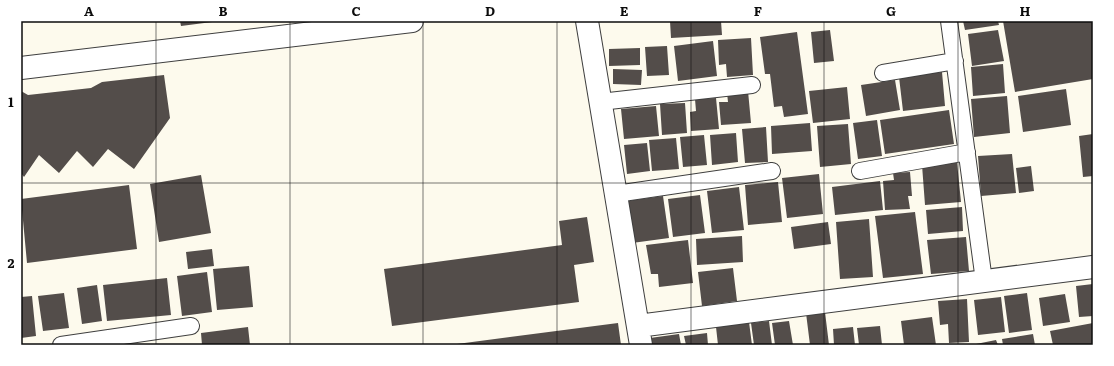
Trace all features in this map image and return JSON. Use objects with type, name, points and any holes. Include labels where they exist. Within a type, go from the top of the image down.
[{"type":"street","points":[[21,68],[412,21]]},
{"type":"street","points":[[587,21],[639,336],[984,281],[1093,267]]},
{"type":"lane","points":[[949,21],[984,281]]},
{"type":"lane","points":[[883,73],[955,61]]},
{"type":"lane","points":[[600,102],[752,85]]},
{"type":"lane","points":[[860,171],[967,152]]},
{"type":"lane","points":[[616,194],[772,171]]},
{"type":"lane","points":[[61,345],[191,326]]},
{"type":"building","points":[[180,21],[212,21],[212,22],[181,26]]},
{"type":"building","points":[[670,21],[721,21],[722,35],[671,38]]},
{"type":"building","points":[[963,21],[998,21],[999,25],[965,30]]},
{"type":"building","points":[[1003,21],[1093,21],[1093,79],[1015,92]]},
{"type":"building","points":[[830,30],[834,61],[814,63],[811,32]]},
{"type":"building","points":[[998,30],[1004,61],[972,66],[968,34]]},
{"type":"building","points":[[797,32],[808,114],[784,117],[782,106],[774,107],[770,74],[765,74],[760,37]]},
{"type":"building","points":[[751,38],[753,75],[727,77],[726,64],[719,65],[718,40]]},
{"type":"building","points":[[713,41],[717,76],[678,81],[674,46]]},
{"type":"building","points":[[667,46],[669,75],[647,76],[645,47]]},
{"type":"building","points":[[640,48],[640,65],[609,66],[609,49]]},
{"type":"building","points":[[1003,64],[1005,93],[973,96],[971,67]]},
{"type":"building","points":[[613,69],[642,70],[641,85],[613,84]]},
{"type":"building","points":[[942,72],[945,106],[903,111],[899,77]]},
{"type":"building","points":[[164,75],[170,118],[134,169],[108,149],[93,167],[77,151],[59,173],[39,155],[24,177],[21,173],[21,91],[28,95],[91,88],[102,82]]},
{"type":"building","points":[[895,80],[900,110],[866,116],[861,85]]},
{"type":"building","points":[[847,87],[850,119],[813,123],[809,91]]},
{"type":"building","points":[[1066,89],[1071,125],[1023,132],[1018,96]]},
{"type":"building","points":[[748,91],[751,123],[721,125],[719,102],[728,102],[727,93]]},
{"type":"building","points":[[1007,96],[1010,133],[974,137],[971,99]]},
{"type":"building","points":[[716,98],[719,129],[691,131],[690,112],[696,111],[695,99]]},
{"type":"building","points":[[685,103],[687,133],[662,135],[660,104]]},
{"type":"building","points":[[656,106],[659,136],[624,139],[621,109]]},
{"type":"building","points":[[949,110],[954,144],[885,154],[880,120]]},
{"type":"building","points":[[877,120],[882,156],[858,159],[853,123]]},
{"type":"building","points":[[810,123],[812,151],[772,154],[771,126]]},
{"type":"building","points":[[848,124],[851,164],[820,167],[817,126]]},
{"type":"building","points":[[766,127],[768,162],[745,163],[742,129]]},
{"type":"building","points":[[736,133],[738,162],[712,165],[710,135]]},
{"type":"building","points":[[1093,134],[1093,176],[1083,177],[1079,136]]},
{"type":"building","points":[[704,135],[707,165],[683,167],[680,137]]},
{"type":"building","points":[[676,138],[679,169],[652,171],[649,140]]},
{"type":"building","points":[[647,143],[650,171],[627,174],[624,145]]},
{"type":"building","points":[[1012,154],[1016,193],[981,196],[978,156]]},
{"type":"building","points":[[957,162],[961,202],[925,205],[922,165]]},
{"type":"building","points":[[1031,166],[1034,191],[1019,193],[1016,168]]},
{"type":"building","points":[[910,172],[912,196],[908,196],[910,209],[885,210],[883,181],[894,180],[893,173]]},
{"type":"building","points":[[819,174],[823,214],[787,218],[782,178]]},
{"type":"building","points":[[201,175],[211,233],[159,242],[150,184]]},
{"type":"building","points":[[880,181],[883,210],[835,215],[832,187]]},
{"type":"building","points":[[778,182],[782,222],[748,225],[745,185]]},
{"type":"building","points":[[129,185],[137,249],[27,263],[21,199]]},
{"type":"building","points":[[739,187],[744,230],[712,233],[707,191]]},
{"type":"building","points":[[700,195],[705,233],[673,237],[668,199]]},
{"type":"building","points":[[663,196],[669,238],[632,243],[626,201]]},
{"type":"building","points":[[962,207],[963,231],[928,234],[926,210]]},
{"type":"building","points":[[915,212],[923,274],[883,278],[875,216]]},
{"type":"building","points":[[587,217],[594,262],[574,265],[579,302],[392,326],[384,269],[562,245],[559,221]]},
{"type":"building","points":[[869,219],[873,277],[840,279],[836,222]]},
{"type":"building","points":[[828,222],[831,244],[794,249],[791,227]]},
{"type":"building","points":[[742,236],[743,262],[697,265],[696,239]]},
{"type":"building","points":[[966,237],[969,271],[931,274],[927,240]]},
{"type":"building","points":[[688,240],[693,283],[659,287],[658,274],[651,274],[646,245]]},
{"type":"building","points":[[212,249],[214,266],[188,269],[186,252]]},
{"type":"building","points":[[249,266],[253,307],[217,310],[213,269]]},
{"type":"building","points":[[733,268],[737,301],[702,306],[698,272]]},
{"type":"building","points":[[207,272],[212,312],[182,316],[177,276]]},
{"type":"building","points":[[167,278],[171,315],[107,321],[103,285]]},
{"type":"building","points":[[1093,284],[1093,316],[1079,317],[1076,286]]},
{"type":"building","points":[[97,285],[102,321],[82,324],[77,288]]},
{"type":"building","points":[[64,293],[69,328],[43,331],[38,296]]},
{"type":"building","points":[[1027,293],[1032,330],[1009,333],[1004,296]]},
{"type":"building","points":[[1065,294],[1070,322],[1043,326],[1039,298]]},
{"type":"building","points":[[32,296],[36,336],[21,338],[21,297]]},
{"type":"building","points":[[1001,297],[1005,332],[978,335],[974,300]]},
{"type":"building","points":[[967,299],[969,342],[949,343],[948,324],[940,325],[938,301]]},
{"type":"building","points":[[825,312],[829,345],[810,345],[806,313]]},
{"type":"building","points":[[932,317],[936,345],[904,345],[901,321]]},
{"type":"building","points":[[769,321],[772,345],[754,345],[751,323]]},
{"type":"building","points":[[789,321],[793,345],[775,345],[772,323]]},
{"type":"building","points":[[749,322],[752,345],[718,345],[716,327]]},
{"type":"building","points":[[618,323],[621,345],[457,345],[457,344]]},
{"type":"building","points":[[1093,323],[1093,345],[1053,345],[1050,331]]},
{"type":"building","points":[[880,326],[882,345],[859,345],[857,328]]},
{"type":"building","points":[[248,327],[250,345],[202,345],[201,333]]},
{"type":"building","points":[[853,327],[855,345],[834,345],[833,329]]},
{"type":"building","points":[[707,333],[708,345],[686,345],[684,336]]},
{"type":"building","points":[[679,334],[681,345],[651,345],[650,338]]},
{"type":"building","points":[[1033,334],[1035,345],[1003,345],[1002,339]]},
{"type":"building","points":[[996,340],[998,345],[976,345],[976,344]]}]
